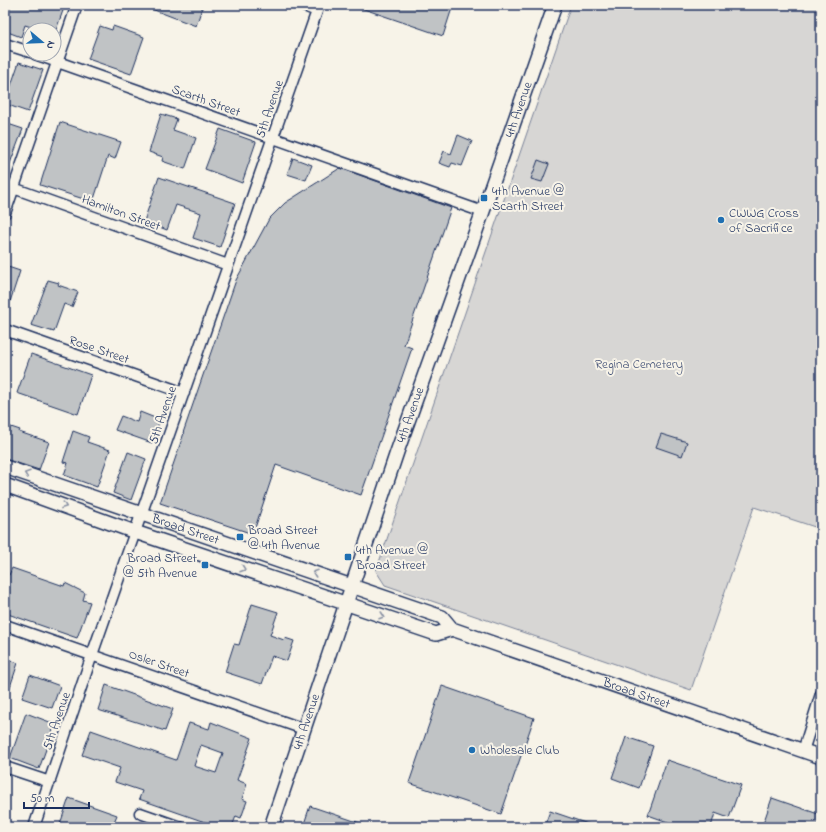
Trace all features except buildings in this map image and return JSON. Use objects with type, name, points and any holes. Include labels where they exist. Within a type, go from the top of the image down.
[{"type":"main road","name":"4th Avenue","points":[[271,827],[400,445],[555,5]]},
{"type":"main road","name":"Broad Street","points":[[5,467],[352,585],[442,617],[452,629],[821,757]]},
{"type":"main road","name":"Broad Street","points":[[5,485],[135,532],[436,634],[452,629]]},
{"type":"street","points":[[62,50],[77,5]]},
{"type":"street","name":"5th Avenue","points":[[34,827],[92,655],[317,11],[301,5]]},
{"type":"street","points":[[5,44],[22,49]]},
{"type":"street","points":[[5,213],[9,187],[58,62]]},
{"type":"street","name":"Scarth Street","points":[[58,62],[483,212]]},
{"type":"street","name":"Hamilton Street","points":[[9,187],[228,265]]},
{"type":"street","name":"Rose Street","points":[[5,330],[184,393]]},
{"type":"street","name":"Osler Street","points":[[5,625],[304,728]]},
{"type":"street","points":[[803,750],[821,694]]},
{"type":"street","points":[[5,767],[50,782]]},
{"type":"street","points":[[140,813],[180,827]]},
{"type":"green space","name":"Regina Cemetery","points":[[571,5],[821,5],[821,529],[754,507],[691,690],[385,585],[376,571]]},
{"type":"place","name":"4th Avenue @ Scarth Street","points":[[484,198]]},
{"type":"place","name":"CWWG Cross of Sacrifice","points":[[721,220]]},
{"type":"place","name":"Broad Street @ 4th Avenue","points":[[240,537]]},
{"type":"place","name":"4th Avenue @ Broad Street","points":[[348,557]]},
{"type":"place","name":"Broad Street @ 5th Avenue","points":[[205,565]]},
{"type":"place","name":"Wholesale Club","points":[[472,750]]}]
